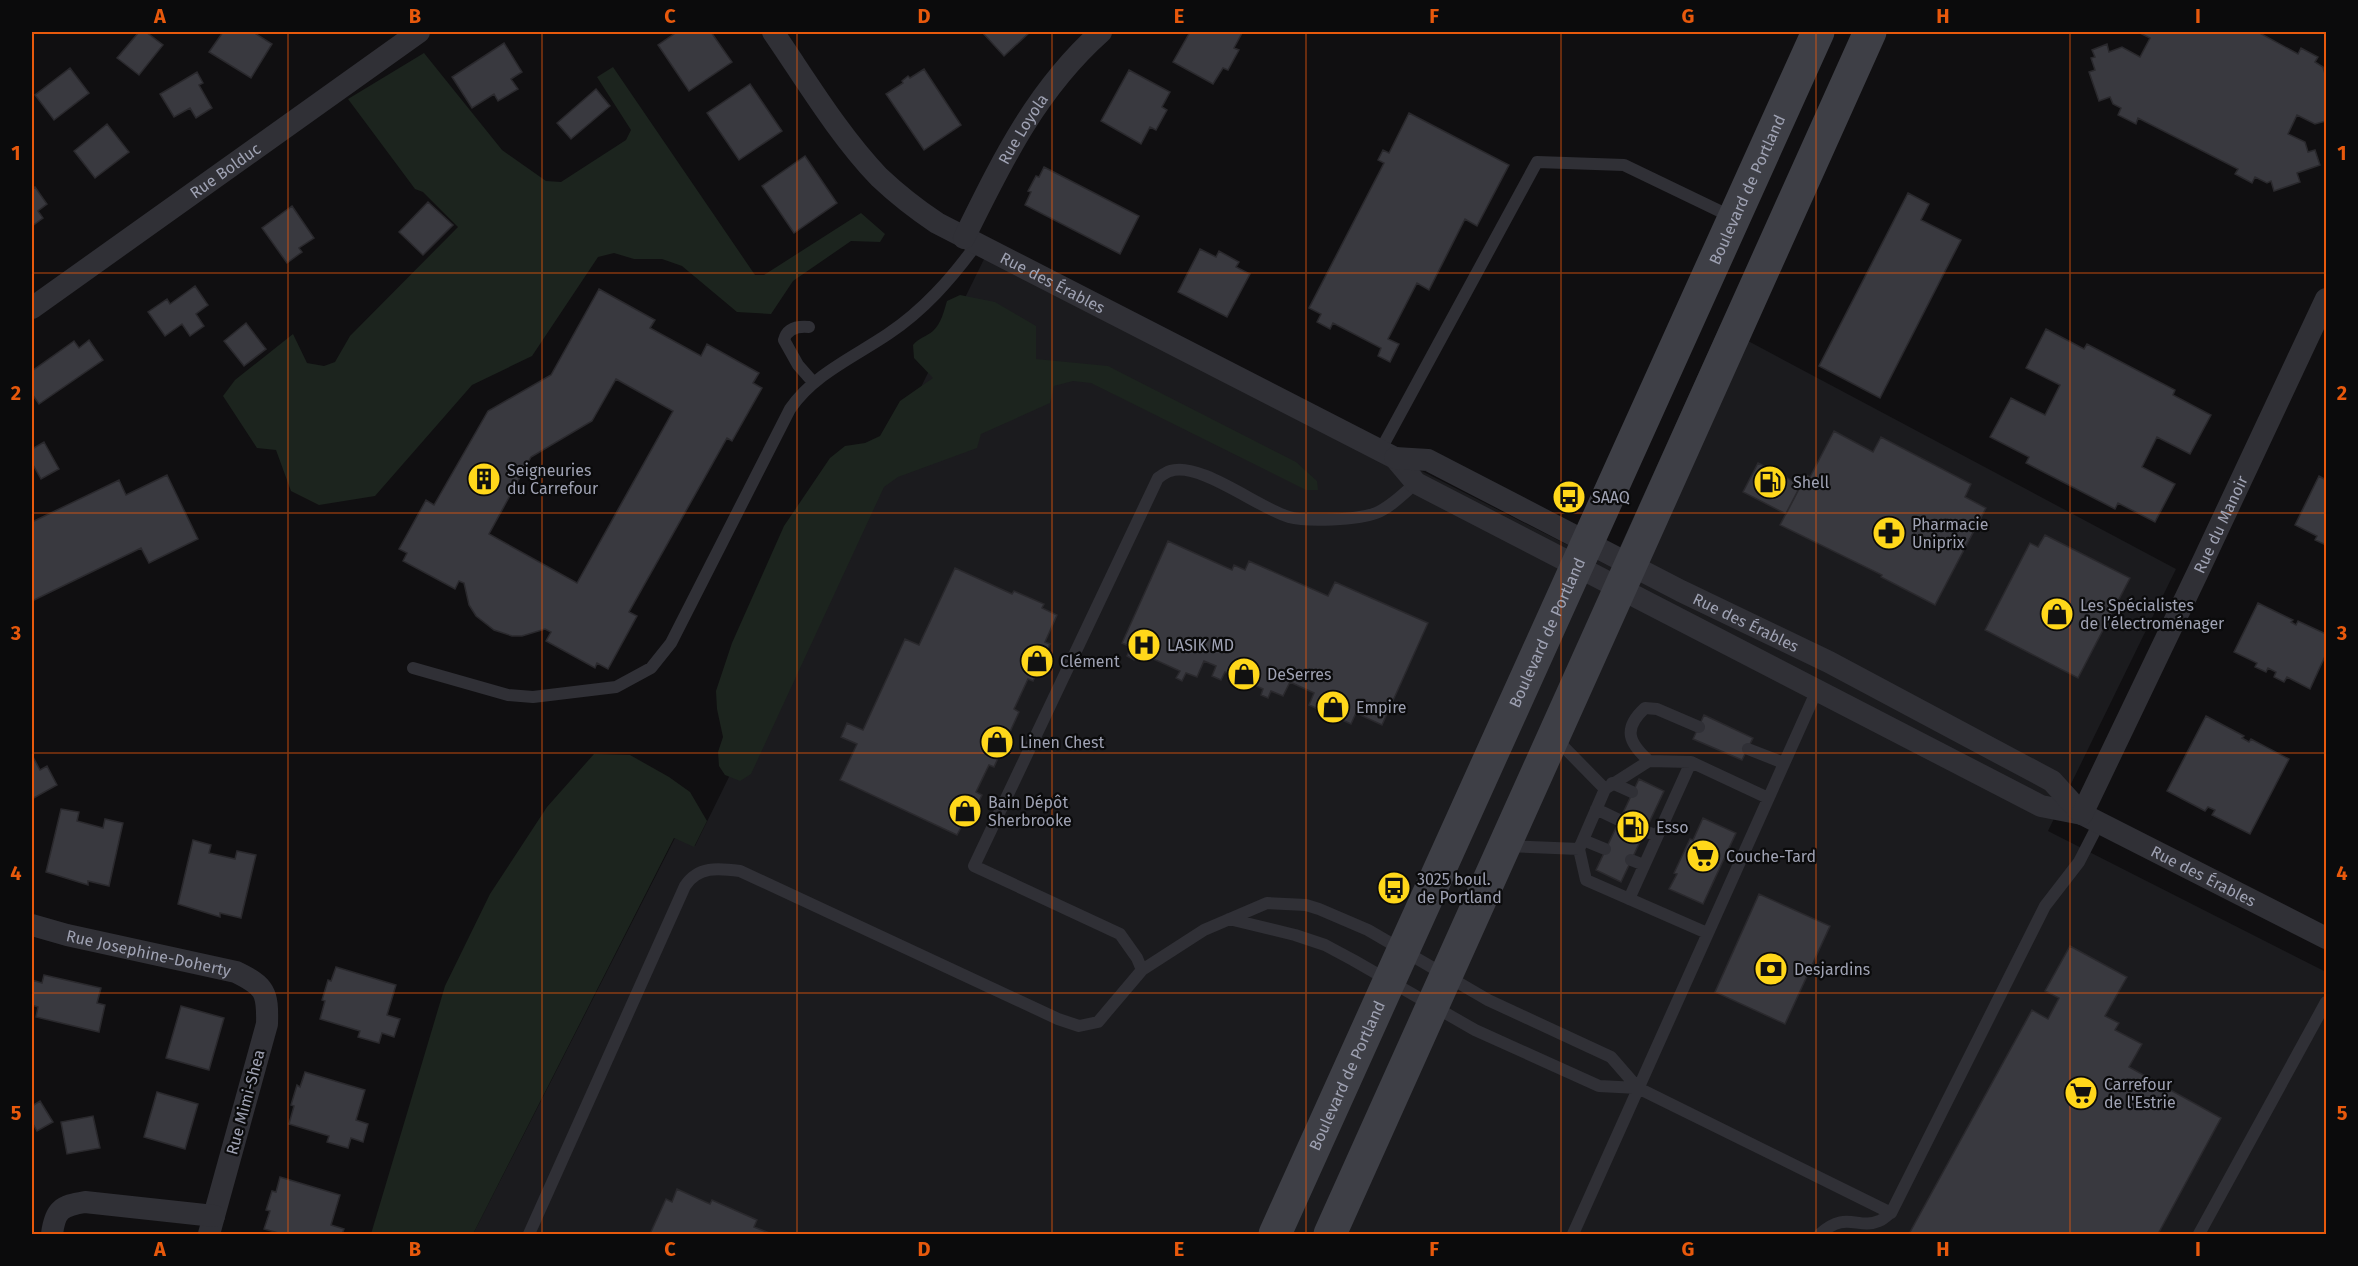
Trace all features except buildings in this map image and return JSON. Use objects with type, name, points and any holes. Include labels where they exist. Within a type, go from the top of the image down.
[{"type":"main road","name":"Boulevard de Portland","points":[[1275,1234],[1818,32]]},
{"type":"main road","points":[[1330,1234],[1870,32]]},
{"type":"street","name":"Rue Bolduc","points":[[32,308],[419,32]]},
{"type":"street","name":"Rue des Érables","points":[[773,32],[829,113],[878,175],[904,200],[936,224],[1388,454],[1428,460],[1817,690],[2042,806],[2091,818],[2326,938]]},
{"type":"street","name":"Rue Loyola","points":[[970,242],[1006,152],[1063,70],[1080,50],[1101,32]]},
{"type":"street","name":"Rue du Manoir","points":[[2091,818],[2197,574],[2326,299]]},
{"type":"street","name":"Rue des Érables","points":[[1388,454],[1416,483],[1583,553]]},
{"type":"street","name":"Rue des Érables","points":[[1626,576],[1829,662],[2052,781],[2091,818]]},
{"type":"street","name":"Rue Josephine-Doherty","points":[[32,925],[67,935],[236,972],[253,980],[263,989]]},
{"type":"street","name":"Rue Mimi-Shea","points":[[52,1234],[53,1222],[60,1210],[70,1204],[85,1202],[211,1225],[267,1024],[267,1000],[263,989]]},
{"type":"lane","points":[[1388,454],[1537,162],[1624,165],[1735,218]]},
{"type":"lane","points":[[413,668],[508,695],[533,697],[616,687],[651,668],[671,643],[790,409],[800,394],[813,382],[890,333],[920,309],[955,274],[970,242]]},
{"type":"lane","points":[[809,327],[800,326],[792,329],[786,334],[784,340],[798,365],[813,382]]},
{"type":"lane","points":[[1142,970],[1137,958],[1120,934],[974,866],[1158,478],[1170,471],[1184,470],[1202,474],[1288,516],[1306,519],[1331,519],[1376,513],[1393,503],[1416,483]]},
{"type":"lane","points":[[1573,1234],[1817,690]]},
{"type":"lane","points":[[1649,761],[1635,748],[1630,735],[1635,717],[1645,708],[1657,709],[1699,727]]},
{"type":"lane","points":[[1553,736],[1608,786],[1632,792]]},
{"type":"lane","points":[[1748,749],[1784,763]]},
{"type":"lane","points":[[1707,933],[1586,880],[1581,845],[1596,809],[1608,786],[1649,761],[1691,762],[1768,798]]},
{"type":"lane","points":[[1629,899],[1657,836],[1664,806],[1691,762]]},
{"type":"lane","points":[[1596,809],[1619,820]]},
{"type":"lane","points":[[1820,1234],[1828,1227],[1847,1220],[1878,1222],[1891,1213],[2045,906],[2079,862],[2091,818]]},
{"type":"lane","points":[[1645,831],[1657,836]]},
{"type":"lane","points":[[1504,846],[1581,845],[1605,849]]},
{"type":"lane","points":[[1631,860],[1644,866]]},
{"type":"lane","points":[[529,1234],[685,886],[699,872],[718,868],[740,871],[1058,1019],[1079,1026],[1098,1022],[1142,970],[1204,930],[1267,903],[1306,905],[1368,930],[1488,1000],[1611,1057],[1638,1088],[1891,1213]]},
{"type":"lane","points":[[1229,919],[1295,935],[1325,945],[1475,1030],[1599,1086],[1638,1088]]},
{"type":"lane","points":[[2199,1234],[2326,1002]]},
{"type":"shaded area","points":[[424,53],[502,150],[546,181],[561,182],[626,140],[631,130],[597,77],[613,67],[755,275],[764,275],[861,213],[885,234],[880,242],[851,241],[793,281],[771,314],[737,312],[682,266],[662,259],[634,259],[614,253],[598,257],[532,356],[472,385],[375,496],[319,505],[291,491],[276,450],[257,448],[223,396],[235,380],[293,334],[307,363],[324,366],[335,362],[350,336],[458,227],[423,192],[415,189],[348,99]]},
{"type":"shaded area","points":[[988,251],[1611,567],[1720,326],[2176,569],[2048,831],[2326,972],[2326,1234],[473,1234],[675,838],[695,846]]},
{"type":"shaded area","points":[[960,295],[995,302],[1036,326],[1036,359],[1108,366],[1296,462],[1317,481],[1318,490],[1306,490],[1091,383],[1073,381],[1054,386],[1050,403],[981,434],[977,448],[898,477],[884,487],[751,774],[740,781],[725,775],[719,766],[718,752],[723,737],[716,691],[732,643],[784,526],[830,458],[845,446],[865,443],[880,436],[900,401],[933,378],[914,358],[913,345],[936,328],[947,301]]},
{"type":"shaded area","points":[[594,754],[630,755],[669,777],[690,792],[707,821],[694,847],[674,838],[473,1234],[371,1234],[445,986],[490,894],[547,807]]},
{"type":"place","name":"Seigneuries du Carrefour","points":[[484,479]]},
{"type":"place","name":"Shell","points":[[1770,482]]},
{"type":"place","name":"SAAQ","points":[[1569,497]]},
{"type":"place","name":"Pharmacie Uniprix","points":[[1889,533]]},
{"type":"place","name":"Les Spécialistes de l’électroménager","points":[[2057,614]]},
{"type":"place","name":"LASIK MD","points":[[1144,645]]},
{"type":"place","name":"Clément","points":[[1037,661]]},
{"type":"place","name":"DeSerres","points":[[1244,674]]},
{"type":"place","name":"Empire","points":[[1333,707]]},
{"type":"place","name":"Linen Chest","points":[[997,742]]},
{"type":"place","name":"Bain Dépôt Sherbrooke","points":[[965,811]]},
{"type":"place","name":"Esso","points":[[1633,827]]},
{"type":"place","name":"Couche-Tard","points":[[1703,856]]},
{"type":"place","name":"3025 boul. de Portland","points":[[1394,888]]},
{"type":"place","name":"Desjardins","points":[[1771,969]]},
{"type":"place","name":"Carrefour de l'Estrie","points":[[2081,1093]]}]
